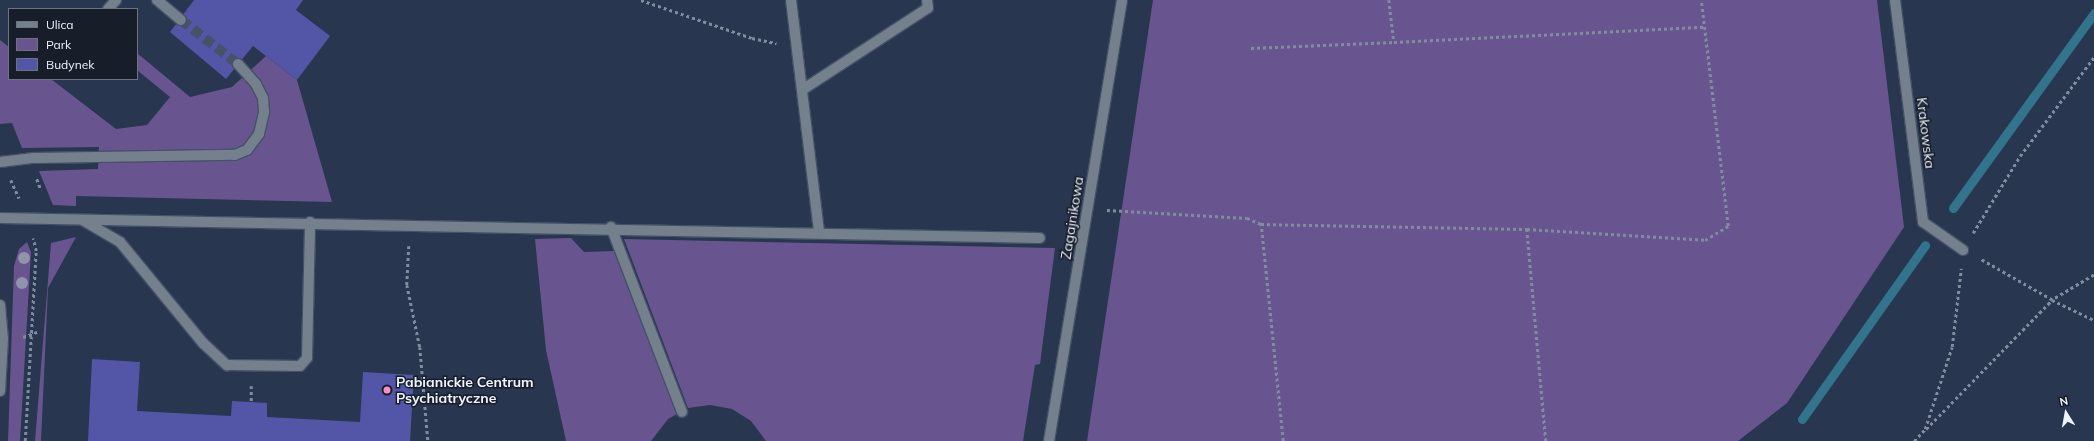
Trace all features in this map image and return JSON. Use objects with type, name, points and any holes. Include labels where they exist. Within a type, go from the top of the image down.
[{"type":"street","points":[[109,8],[116,0]]},
{"type":"street","points":[[157,0],[181,20]]},
{"type":"street","points":[[791,0],[819,232]]},
{"type":"street","points":[[802,90],[928,8],[927,0]]},
{"type":"street","name":"Zagajnikowa","points":[[1049,441],[1122,0]]},
{"type":"street","name":"Krakowska","points":[[1895,0],[1923,222],[1963,250]]},
{"type":"street","points":[[0,162],[15,160],[96,158],[223,157],[247,150],[264,121],[263,98],[256,84],[238,64]]},
{"type":"street","points":[[0,218],[611,227],[1040,238]]},
{"type":"street","points":[[79,219],[120,242],[203,343],[227,365],[300,366],[307,358],[310,222]]},
{"type":"street","points":[[611,227],[682,412]]},
{"type":"street","points":[[0,305],[3,338],[0,391]]},
{"type":"path","points":[[641,0],[752,38],[797,46]]},
{"type":"path","points":[[1389,0],[1394,42]]},
{"type":"path","points":[[1088,210],[1247,218],[1261,224],[1528,229],[1705,240],[1728,226],[1701,0]]},
{"type":"path","points":[[1251,48],[1704,27]]},
{"type":"path","points":[[1925,429],[1952,347],[1963,250],[2020,156],[2094,58]]},
{"type":"path","points":[[10,178],[21,203]]},
{"type":"path","points":[[37,179],[41,190]]},
{"type":"path","points":[[410,224],[407,285],[420,347],[428,441]]},
{"type":"path","points":[[1261,224],[1282,441]]},
{"type":"path","points":[[1528,229],[1546,441]]},
{"type":"path","points":[[25,441],[36,252],[33,240]]},
{"type":"path","points":[[1963,250],[2052,300],[2094,320]]},
{"type":"path","points":[[1914,441],[2052,300],[2094,275]]},
{"type":"green space","points":[[1153,0],[1877,0],[1904,227],[1787,403],[1738,441],[1087,441]]},
{"type":"green space","points":[[0,40],[8,46],[8,80],[52,80],[116,129],[147,125],[170,97],[138,71],[138,54],[190,97],[232,87],[266,56],[297,80],[332,202],[76,196],[76,206],[53,205],[39,171],[98,169],[99,147],[22,148],[12,123],[0,124]]},
{"type":"green space","points":[[76,237],[48,288],[41,441],[35,441],[51,243]]},
{"type":"green space","points":[[571,238],[584,252],[614,251],[677,414],[668,419],[651,441],[566,441],[546,350],[535,239]]},
{"type":"green space","points":[[624,239],[1055,248],[1040,364],[1035,365],[1023,441],[766,441],[751,421],[732,409],[710,405],[688,408]]},
{"type":"green space","points":[[27,242],[31,252],[20,441],[8,441],[14,266],[19,249]]},
{"type":"building","points":[[194,0],[303,0],[296,10],[330,36],[297,80],[253,46],[226,79],[170,32]]},
{"type":"building","name":"Pabianickie Centrum Psychiatryczne","points":[[92,359],[140,362],[137,411],[231,416],[232,401],[267,403],[267,417],[360,422],[363,372],[414,375],[410,441],[88,441]]},
{"type":"waterway","points":[[1953,208],[2094,13]]},
{"type":"waterway","points":[[1802,419],[1925,245]]},
{"type":"tunnel","points":[[181,20],[238,64]]},
{"type":"place","name":"Pabianickie Centrum Psychiatryczne","points":[[387,390]]}]
